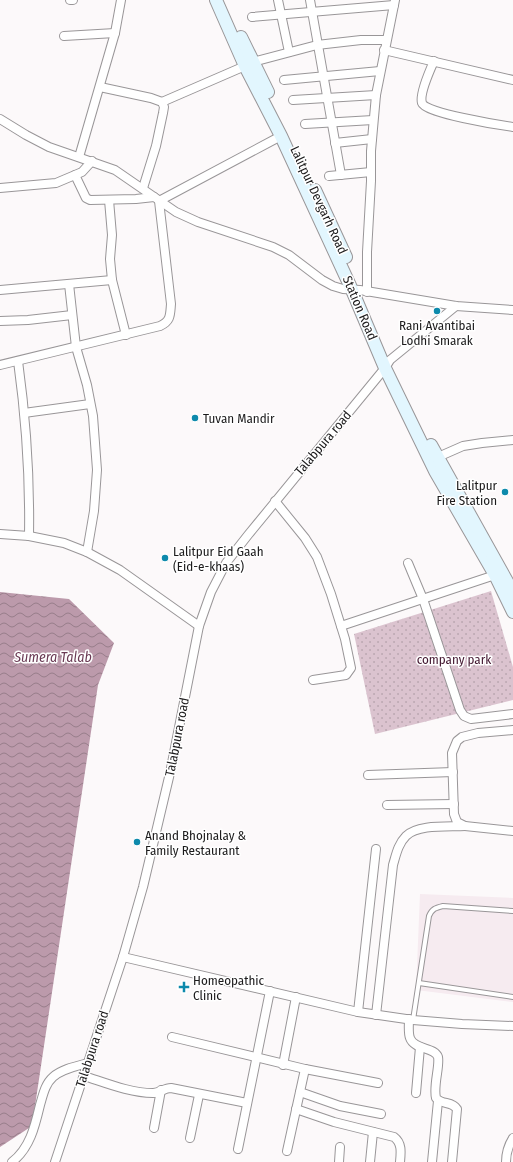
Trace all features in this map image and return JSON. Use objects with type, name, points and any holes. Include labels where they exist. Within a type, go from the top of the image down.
[{"type":"main road","name":"Station Road","points":[[216,0],[249,64],[281,136],[360,290]]},
{"type":"main road","name":"Lalitpur Devgarh Road","points":[[223,0],[249,64],[334,230],[360,290],[388,364],[513,592]]},
{"type":"main road","points":[[388,364],[435,471],[495,575],[513,612]]},
{"type":"street","points":[[79,157],[115,33],[121,0]]},
{"type":"street","points":[[278,0],[288,52]]},
{"type":"street","points":[[310,0],[341,175]]},
{"type":"street","points":[[252,17],[312,13],[394,2],[380,71],[373,120],[367,252],[360,290]]},
{"type":"street","points":[[64,36],[115,33]]},
{"type":"street","points":[[100,87],[151,98],[162,102],[249,64],[288,52],[317,45],[361,40],[386,40]]},
{"type":"street","points":[[384,50],[513,80]]},
{"type":"street","points":[[434,61],[422,97],[422,104],[424,106],[431,110],[513,127]]},
{"type":"street","points":[[284,80],[380,71]]},
{"type":"street","points":[[293,100],[376,95]]},
{"type":"street","points":[[143,188],[156,146],[164,107],[162,102]]},
{"type":"street","points":[[0,120],[49,147],[115,170],[176,212],[198,222],[273,247],[289,255],[322,280],[333,286],[456,306],[513,310]]},
{"type":"street","points":[[305,124],[373,120]]},
{"type":"street","points":[[75,175],[86,198],[90,200],[156,199],[281,136]]},
{"type":"street","points":[[335,143],[372,139]]},
{"type":"street","points":[[0,188],[56,183],[82,172],[92,161]]},
{"type":"street","points":[[329,176],[371,172]]},
{"type":"street","points":[[0,365],[166,324],[170,319],[171,304],[156,199]]},
{"type":"street","points":[[108,200],[112,235],[110,259],[112,280],[126,335]]},
{"type":"street","points":[[0,290],[112,280]]},
{"type":"street","points":[[69,284],[76,347],[87,385],[90,404],[97,470],[94,511],[87,552]]},
{"type":"street","name":"Talabpura road","points":[[55,1162],[123,956],[142,887],[170,773],[199,626],[211,592],[226,564],[248,535],[388,364],[456,306]]},
{"type":"street","points":[[0,321],[28,320],[72,315]]},
{"type":"street","points":[[18,361],[30,491],[29,536]]},
{"type":"street","points":[[24,413],[90,404]]},
{"type":"street","points":[[438,457],[463,446],[513,440]]},
{"type":"street","points":[[275,502],[305,538],[317,557],[341,626],[350,663],[350,672],[346,675],[312,680]]},
{"type":"street","points":[[0,534],[29,536],[64,543],[87,552],[120,570],[199,626]]},
{"type":"street","points":[[408,563],[423,599],[460,710],[464,716],[471,719],[513,714]]},
{"type":"street","points":[[341,626],[495,575]]},
{"type":"street","points":[[465,826],[457,822],[454,814],[452,753],[457,741],[462,737],[478,733],[513,730]]},
{"type":"street","points":[[368,775],[453,772]]},
{"type":"street","points":[[387,804],[454,804]]},
{"type":"street","points":[[376,1015],[393,865],[399,847],[406,836],[415,830],[425,828],[465,826],[513,830]]},
{"type":"street","points":[[358,1012],[376,849]]},
{"type":"street","points":[[123,956],[358,1012],[411,1020],[513,1026]]},
{"type":"street","points":[[238,1149],[270,991]]},
{"type":"street","points":[[283,1065],[296,997]]},
{"type":"street","points":[[411,1020],[410,1039],[413,1043],[437,1055],[438,1059],[435,1095],[438,1101],[432,1162]]},
{"type":"street","points":[[172,1037],[305,1070],[378,1083]]},
{"type":"street","points":[[416,1093],[420,1047]]},
{"type":"street","points":[[12,1162],[19,1156],[31,1137],[44,1090],[48,1083],[60,1072],[88,1063]]},
{"type":"street","points":[[287,1151],[305,1070]]},
{"type":"street","points":[[84,1076],[130,1089],[155,1093],[164,1088],[171,1088],[199,1095],[247,1103]]},
{"type":"street","points":[[154,1128],[161,1090]]},
{"type":"street","points":[[300,1092],[340,1106],[381,1114]]},
{"type":"street","points":[[190,1138],[199,1095]]},
{"type":"street","points":[[438,1101],[453,1105],[457,1109],[452,1162]]},
{"type":"street","points":[[296,1109],[334,1122],[389,1135],[398,1140],[400,1145],[400,1162]]},
{"type":"street","points":[[370,1162],[373,1132]]},
{"type":"street","points":[[506,1162],[509,1144],[513,1138]]},
{"type":"street","points":[[339,1162],[340,1147]]},
{"type":"lane","points":[[411,1020],[419,983],[429,916],[432,910],[443,906],[513,911]]},
{"type":"lane","points":[[419,983],[513,997]]},
{"type":"shaded area","points":[[420,894],[513,898],[513,1002],[416,990]]},
{"type":"green space","name":"company park","points":[[491,591],[513,667],[513,700],[375,734],[354,634]]},
{"type":"water","name":"Sumera Talab","points":[[0,592],[69,599],[114,643],[98,685],[32,1126],[0,1147]]},
{"type":"place","name":"Rani Avantibai Lodhi Smarak","points":[[437,311]]},
{"type":"place","name":"Tuvan Mandir","points":[[195,418]]},
{"type":"place","name":"Lalitpur Fire Station","points":[[505,492]]},
{"type":"place","name":"Lalitpur Eid Gaah (Eid-e-khaas)","points":[[165,558]]},
{"type":"place","name":"Anand Bhojnalay & Family Restaurant","points":[[137,842]]},
{"type":"place","name":"Homeopathic Clinic","points":[[184,987]]}]
